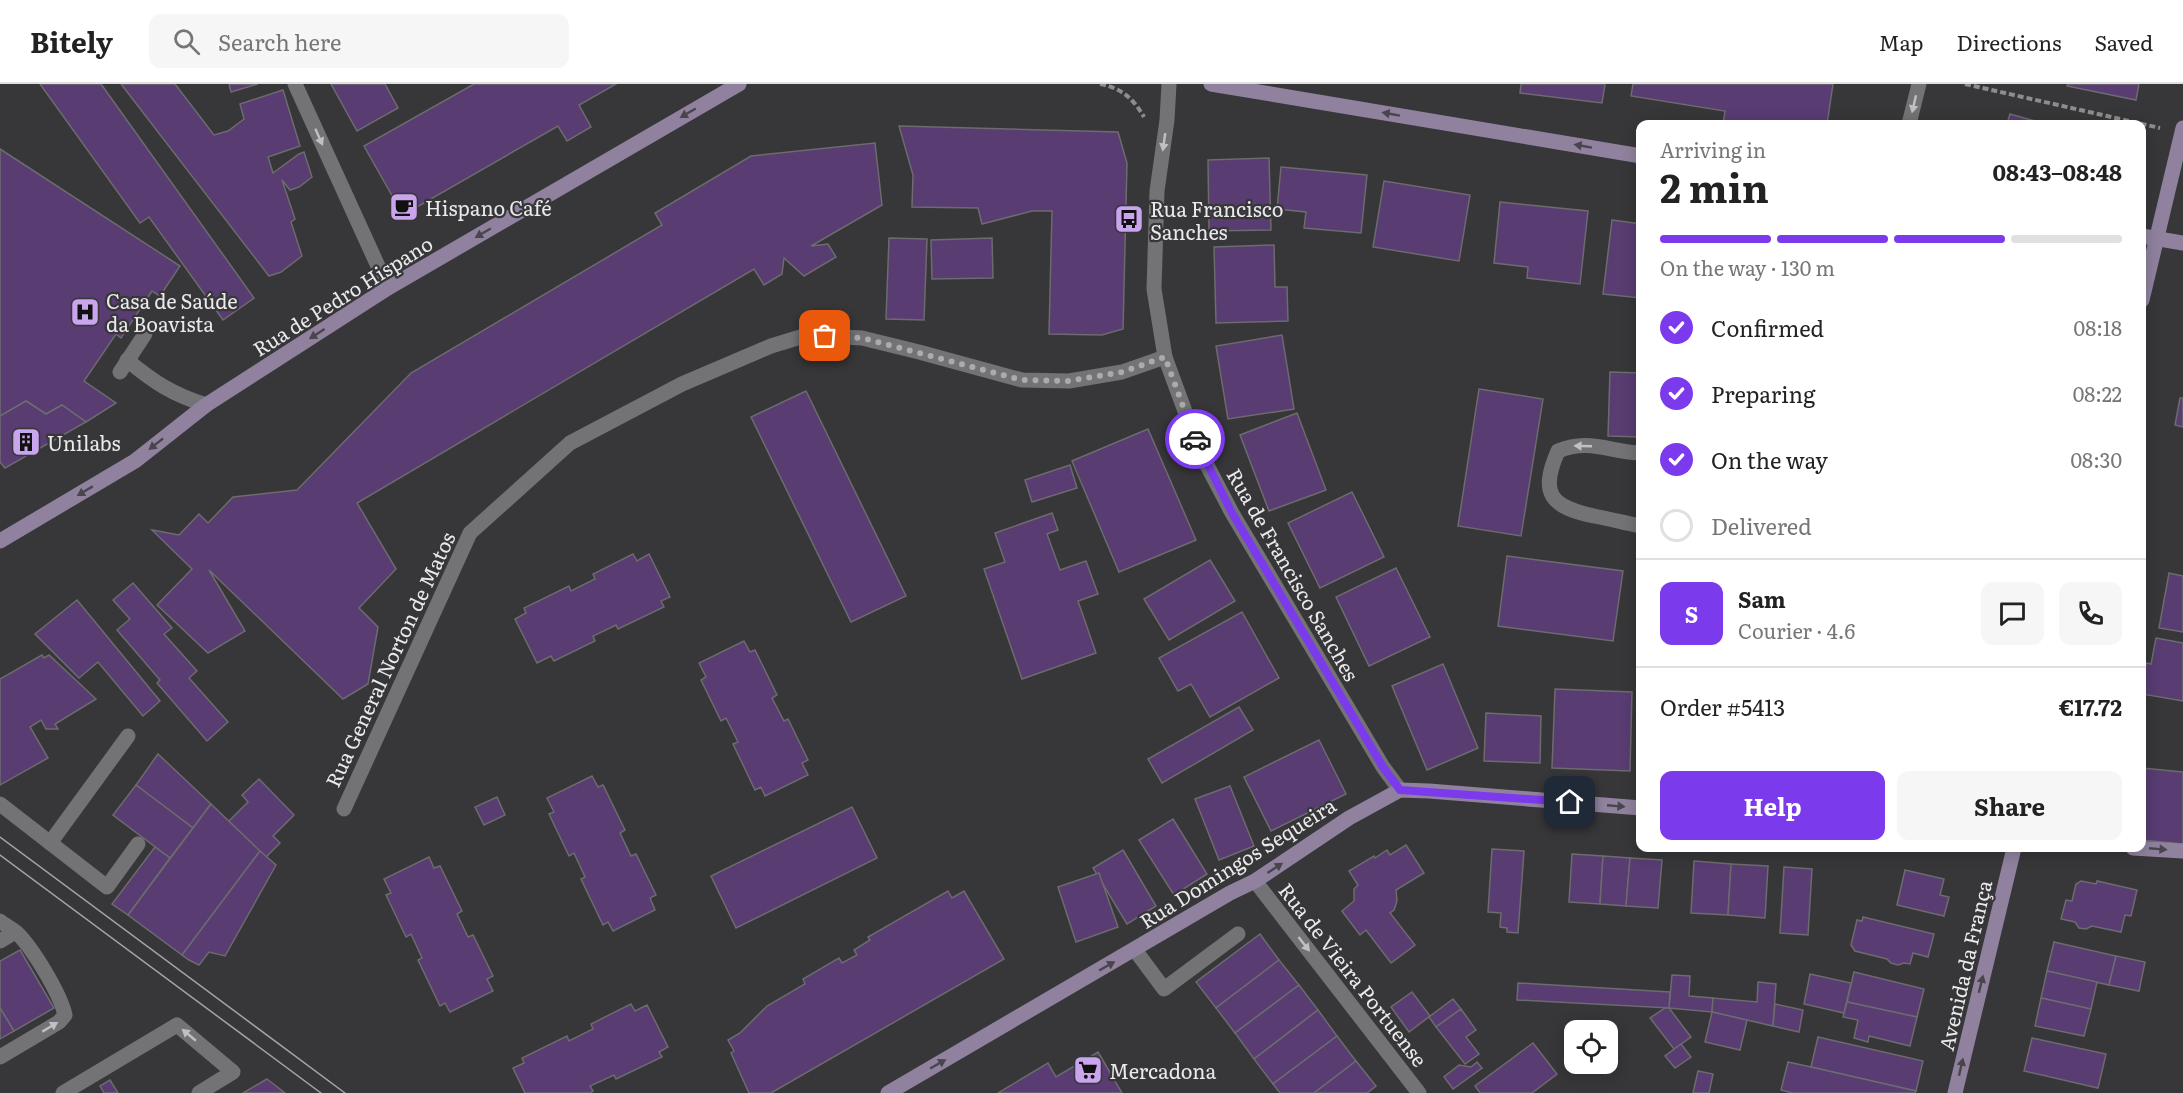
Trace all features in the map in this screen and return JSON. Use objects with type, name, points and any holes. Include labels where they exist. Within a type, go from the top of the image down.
[{"type":"main road","name":"Rua de Pedro Hispano","points":[[2,541],[135,461],[206,405],[388,288],[739,84]]},
{"type":"main road","points":[[1211,84],[1636,155]]},
{"type":"main road","points":[[2146,268],[2150,237],[2182,130]]},
{"type":"main road","points":[[2150,237],[2183,243]]},
{"type":"main road","points":[[1400,790],[1636,808]]},
{"type":"main road","name":"Rua Domingos Sequeira","points":[[888,1093],[1230,893],[1255,881],[1348,818],[1400,790]]},
{"type":"main road","points":[[2146,849],[2183,851]]},
{"type":"main road","name":"Avenida da França","points":[[1955,1093],[2013,852]]},
{"type":"street","points":[[295,84],[388,288]]},
{"type":"street","name":"Rua de Francisco Sanches","points":[[1169,84],[1167,120],[1157,191],[1154,289],[1165,357],[1200,452],[1232,513],[1383,767],[1400,790]]},
{"type":"street","points":[[1910,120],[1919,84]]},
{"type":"street","points":[[145,334],[123,366],[177,395],[206,405]]},
{"type":"street","name":"Rua General Norton de Matos","points":[[344,809],[470,533],[570,443],[682,384],[771,346],[807,335],[862,338],[1022,380],[1069,381],[1122,372],[1165,357]]},
{"type":"street","points":[[1636,452],[1573,445],[1558,451],[1549,471],[1550,490],[1557,504],[1572,512],[1636,525]]},
{"type":"street","points":[[50,843],[128,736]]},
{"type":"street","points":[[0,804],[107,887],[138,844]]},
{"type":"street","name":"Rua de Vieira Portuense","points":[[1255,881],[1419,1093]]},
{"type":"street","points":[[0,921],[28,946],[62,1003],[65,1015],[59,1022],[0,1057]]},
{"type":"street","points":[[0,941],[15,932]]},
{"type":"street","points":[[1135,950],[1164,989],[1238,934]]},
{"type":"street","points":[[63,1093],[177,1025],[233,1072],[199,1093]]},
{"type":"path","points":[[1965,84],[2135,120]]},
{"type":"path","points":[[2146,122],[2182,130]]},
{"type":"building","points":[[40,84],[101,84],[254,298],[223,320],[149,217],[140,223]]},
{"type":"building","points":[[121,84],[175,84],[214,135],[228,131],[244,119],[240,104],[283,90],[300,146],[268,157],[273,173],[304,152],[312,177],[299,187],[290,190],[282,180],[295,219],[291,222],[302,256],[281,272],[269,276]]},
{"type":"building","points":[[229,84],[258,84],[231,92]]},
{"type":"building","points":[[331,84],[385,84],[398,108],[357,131]]},
{"type":"building","points":[[474,84],[616,84],[579,105],[591,127],[567,141],[558,126],[403,215],[364,146]]},
{"type":"building","points":[[1521,84],[1605,84],[1602,103],[1520,93]]},
{"type":"building","points":[[1633,84],[1833,84],[1828,120],[1724,120],[1725,111],[1631,96]]},
{"type":"building","points":[[2068,84],[2139,84],[2136,100],[2067,86]]},
{"type":"building","points":[[2010,114],[2032,120],[2008,120]]},
{"type":"building","points":[[899,126],[1118,132],[1127,163],[1123,329],[1102,335],[1049,334],[1052,211],[1032,211],[982,224],[978,208],[912,207],[913,175]]},
{"type":"building","points":[[875,143],[882,205],[811,246],[828,244],[836,257],[804,276],[784,258],[782,274],[764,285],[754,269],[357,503],[396,569],[359,608],[378,627],[368,684],[343,699],[209,570],[245,631],[208,653],[157,605],[192,569],[152,530],[179,535],[199,514],[208,523],[233,497],[297,490],[411,373],[662,225],[655,213],[751,156]]},
{"type":"building","name":"Casa de Saúde da Boavista","points":[[0,149],[180,266],[160,296],[152,291],[121,338],[116,334],[84,381],[116,403],[86,422],[62,405],[46,414],[26,401],[0,416]]},
{"type":"building","points":[[1269,158],[1271,230],[1209,231],[1208,160]]},
{"type":"building","points":[[1281,167],[1367,175],[1361,233],[1304,228],[1306,212],[1277,209]]},
{"type":"building","points":[[1384,181],[1470,195],[1459,261],[1373,247]]},
{"type":"building","points":[[1500,202],[1588,211],[1580,284],[1527,278],[1528,267],[1494,263]]},
{"type":"building","points":[[1612,220],[1636,223],[1636,297],[1603,294]]},
{"type":"building","points":[[889,238],[927,239],[924,320],[886,319]]},
{"type":"building","points":[[992,238],[993,278],[932,279],[931,240]]},
{"type":"building","points":[[1274,245],[1275,287],[1287,287],[1288,321],[1216,323],[1214,247]]},
{"type":"building","points":[[1282,335],[1294,409],[1228,419],[1216,346]]},
{"type":"building","points":[[1610,372],[1636,373],[1636,437],[1608,436]]},
{"type":"building","points":[[1479,389],[1543,399],[1521,536],[1458,526]]},
{"type":"building","points":[[806,391],[906,596],[851,622],[751,417]]},
{"type":"building","points":[[2180,398],[2183,398],[2183,427],[2175,425]]},
{"type":"building","name":"Unilabs","points":[[26,401],[46,414],[62,405],[86,422],[5,468],[0,462],[0,416]]},
{"type":"building","points":[[1297,413],[1326,490],[1269,511],[1240,435]]},
{"type":"building","points":[[1148,429],[1196,540],[1119,572],[1072,461]]},
{"type":"building","points":[[1070,465],[1077,488],[1032,502],[1025,480]]},
{"type":"building","points":[[1352,492],[1384,557],[1320,588],[1288,523]]},
{"type":"building","points":[[1052,513],[1058,530],[1047,534],[1060,570],[1086,561],[1098,594],[1078,601],[1096,653],[1022,679],[984,569],[1005,562],[995,533]]},
{"type":"building","points":[[633,554],[637,561],[649,554],[670,597],[661,601],[664,607],[618,629],[616,625],[593,636],[595,641],[554,661],[551,656],[537,663],[515,619],[526,613],[524,608],[569,586],[571,591],[595,579],[593,574]]},
{"type":"building","points":[[1507,556],[1623,571],[1613,641],[1498,626]]},
{"type":"building","points":[[1210,560],[1235,601],[1169,640],[1144,599]]},
{"type":"building","points":[[1396,568],[1430,637],[1369,666],[1336,597]]},
{"type":"building","points":[[2169,573],[2183,576],[2183,632],[2159,628]]},
{"type":"building","points":[[133,583],[172,628],[164,634],[197,671],[189,678],[228,722],[207,741],[157,683],[160,680],[117,630],[130,619],[113,600]]},
{"type":"building","points":[[77,600],[160,701],[143,716],[98,662],[79,678],[35,634]]},
{"type":"building","points":[[1242,612],[1279,678],[1210,717],[1191,684],[1178,691],[1159,658]]},
{"type":"building","points":[[2156,638],[2183,643],[2183,701],[2146,695],[2146,663],[2151,664]]},
{"type":"building","points":[[744,641],[750,652],[755,650],[777,695],[772,698],[784,721],[788,719],[808,760],[802,763],[808,775],[765,796],[761,787],[755,790],[733,744],[738,742],[726,718],[721,721],[701,680],[706,677],[699,663]]},
{"type":"building","points":[[42,655],[44,658],[49,655],[96,699],[55,724],[58,729],[46,729],[41,720],[30,727],[48,758],[0,785],[0,679]]},
{"type":"building","points":[[1443,664],[1478,748],[1427,770],[1392,686]]},
{"type":"building","points":[[1555,689],[1632,692],[1630,771],[1552,768]]},
{"type":"building","points":[[1239,707],[1253,730],[1162,783],[1148,759]]},
{"type":"building","points":[[1486,713],[1541,716],[1540,763],[1484,761]]},
{"type":"building","points":[[1319,740],[1346,794],[1271,831],[1244,777]]},
{"type":"building","points":[[158,754],[211,804],[193,828],[136,785]]},
{"type":"building","points":[[2146,768],[2183,772],[2183,844],[2146,840]]},
{"type":"building","points":[[592,776],[598,787],[603,785],[625,830],[620,833],[631,856],[636,854],[656,895],[650,898],[655,910],[613,931],[608,922],[603,925],[581,879],[585,877],[574,853],[569,856],[549,814],[554,812],[547,798]]},
{"type":"building","points":[[259,779],[294,815],[273,836],[280,843],[262,861],[226,824],[248,802],[242,795]]},
{"type":"building","points":[[136,785],[193,828],[170,858],[113,815]]},
{"type":"building","points":[[1230,786],[1254,846],[1219,860],[1195,799]]},
{"type":"building","points":[[497,797],[505,815],[484,825],[475,807]]},
{"type":"building","points":[[211,804],[260,851],[182,955],[128,915]]},
{"type":"building","points":[[852,807],[877,858],[736,928],[711,876]]},
{"type":"building","points":[[1173,819],[1207,874],[1174,895],[1139,840]]},
{"type":"building","points":[[1406,845],[1424,873],[1396,890],[1397,901],[1394,910],[1390,913],[1415,945],[1391,963],[1366,930],[1360,935],[1342,911],[1354,901],[1354,889],[1358,885],[1349,871],[1387,850],[1390,855]]},
{"type":"building","points":[[155,847],[170,858],[128,915],[112,904]]},
{"type":"building","points":[[1492,849],[1524,851],[1518,933],[1507,932],[1507,928],[1500,927],[1501,913],[1488,912]]},
{"type":"building","points":[[1123,850],[1156,906],[1127,924],[1093,868]]},
{"type":"building","points":[[260,851],[276,865],[225,956],[209,952],[199,965],[189,960],[182,955]]},
{"type":"building","points":[[1572,854],[1603,856],[1600,904],[1569,902]]},
{"type":"building","points":[[1603,856],[1630,858],[1626,906],[1600,904]]},
{"type":"building","points":[[429,857],[434,868],[440,866],[462,911],[457,914],[468,937],[473,935],[493,976],[487,979],[493,991],[450,1012],[445,1003],[440,1006],[418,960],[422,958],[411,934],[406,937],[386,895],[391,893],[384,879]]},
{"type":"building","points":[[1630,858],[1662,860],[1658,908],[1626,906]]},
{"type":"building","points":[[1694,861],[1731,864],[1728,915],[1691,913]]},
{"type":"building","points":[[1731,864],[1768,866],[1765,918],[1728,915]]},
{"type":"building","points":[[1784,867],[1812,869],[1808,935],[1780,933]]},
{"type":"building","points":[[1905,870],[1944,879],[1940,895],[1949,897],[1944,916],[1897,905]]},
{"type":"building","points":[[1099,873],[1118,927],[1076,942],[1058,887]]},
{"type":"building","points":[[2081,881],[2096,884],[2097,881],[2137,890],[2131,916],[2125,915],[2121,932],[2092,926],[2086,929],[2079,928],[2075,922],[2061,919],[2066,900],[2072,901],[2076,884]]},
{"type":"building","points":[[948,891],[952,898],[964,891],[1004,959],[771,1093],[749,1093],[731,1053],[734,1051],[728,1040],[740,1033],[767,1006],[805,984],[803,979],[839,958],[842,963],[857,955],[854,950],[870,940],[868,937]]},
{"type":"building","points":[[1863,917],[1934,934],[1928,957],[1913,953],[1910,964],[1898,965],[1887,959],[1855,951],[1851,945],[1857,920],[1862,921]]},
{"type":"building","points":[[1260,934],[1279,960],[1216,1008],[1196,982]]},
{"type":"building","points":[[2054,942],[2116,956],[2109,985],[2047,971]]},
{"type":"building","points":[[20,950],[54,1008],[14,1031],[0,1008],[0,961]]},
{"type":"building","points":[[2116,956],[2145,962],[2139,991],[2109,985]]},
{"type":"building","points":[[1279,960],[1299,985],[1235,1033],[1216,1008]]},
{"type":"building","points":[[2047,971],[2097,982],[2091,1009],[2041,998]]},
{"type":"building","points":[[1854,972],[1924,989],[1917,1017],[1847,1002]]},
{"type":"building","points":[[1810,974],[1851,983],[1844,1013],[1804,1004]]},
{"type":"building","points":[[1672,975],[1690,976],[1689,996],[1713,998],[1712,1012],[1669,1008]]},
{"type":"building","points":[[1758,982],[1776,984],[1773,1026],[1712,1012],[1713,998],[1757,1002]]},
{"type":"building","points":[[1518,983],[1670,992],[1669,1008],[1517,1000]]},
{"type":"building","points":[[1299,985],[1318,1010],[1254,1059],[1235,1033]]},
{"type":"building","points":[[1412,992],[1430,1016],[1409,1032],[1391,1007]]},
{"type":"building","points":[[2041,998],[2091,1009],[2084,1036],[2035,1026]]},
{"type":"building","points":[[1453,999],[1461,1009],[1436,1027],[1429,1017]]},
{"type":"building","points":[[1847,1002],[1917,1017],[1910,1046],[1869,1036],[1868,1042],[1854,1038],[1858,1020],[1843,1017]]},
{"type":"building","points":[[631,1004],[635,1011],[647,1005],[668,1047],[659,1052],[662,1057],[616,1079],[614,1075],[590,1086],[593,1091],[590,1093],[525,1093],[513,1068],[524,1063],[522,1058],[567,1036],[569,1041],[593,1029],[591,1024]]},
{"type":"building","points":[[1775,1004],[1803,1010],[1799,1032],[1773,1026]]},
{"type":"building","points":[[0,1008],[14,1031],[0,1039]]},
{"type":"building","points":[[1665,1008],[1669,1008],[1691,1037],[1674,1049],[1650,1018]]},
{"type":"building","points":[[1461,1009],[1476,1030],[1466,1037],[1479,1054],[1465,1064],[1436,1027]]},
{"type":"building","points":[[1318,1010],[1337,1036],[1273,1084],[1254,1059]]},
{"type":"building","points":[[1712,1012],[1747,1020],[1740,1050],[1705,1042]]},
{"type":"building","points":[[1337,1036],[1356,1061],[1314,1093],[1280,1093],[1273,1084]]},
{"type":"building","points":[[1818,1037],[1923,1061],[1916,1091],[1811,1067]]},
{"type":"building","points":[[2032,1038],[2106,1054],[2098,1088],[2024,1071]]},
{"type":"building","points":[[1533,1043],[1557,1074],[1532,1093],[1480,1093],[1475,1086]]},
{"type":"building","points":[[1681,1044],[1691,1057],[1675,1068],[1665,1056]]},
{"type":"building","name":"Mercadona","points":[[1098,1052],[1122,1093],[998,1093],[1048,1063],[1056,1077]]},
{"type":"building","points":[[1356,1061],[1376,1086],[1367,1093],[1314,1093]]},
{"type":"building","points":[[1477,1062],[1482,1068],[1453,1089],[1444,1077],[1459,1065],[1471,1067]]},
{"type":"building","points":[[1788,1062],[1916,1091],[1915,1093],[1792,1093],[1781,1090]]},
{"type":"building","points":[[1698,1071],[1713,1074],[1709,1093],[1693,1093]]},
{"type":"building","points":[[267,1079],[285,1093],[243,1093]]},
{"type":"building","points":[[110,1080],[118,1093],[104,1093],[100,1086]]},
{"type":"tram line","points":[[0,837],[345,1093]]},
{"type":"tram line","points":[[0,855],[321,1093]]},
{"type":"way so far","points":[[825,336],[862,338],[1022,380],[1069,381],[1122,372],[1165,357],[1195,439]]},
{"type":"place","name":"Hispano Café","points":[[404,207]]},
{"type":"place","name":"Rua Francisco Sanches","points":[[1129,219]]},
{"type":"place","name":"Casa de Saúde da Boavista","points":[[85,312]]},
{"type":"place","name":"Unilabs","points":[[26,442]]},
{"type":"place","name":"Mercadona","points":[[1088,1070]]},
{"type":"route","points":[[1195,439],[1232,513],[1383,767],[1400,790],[1570,802]]}]
